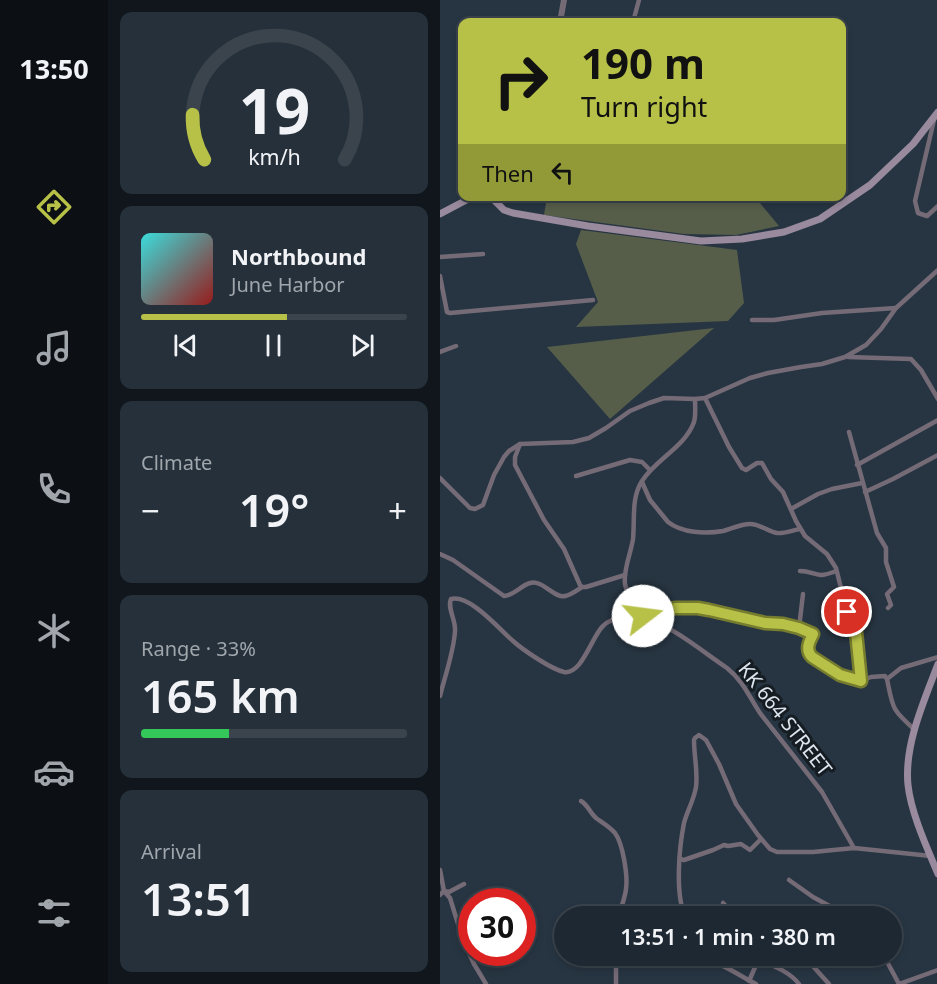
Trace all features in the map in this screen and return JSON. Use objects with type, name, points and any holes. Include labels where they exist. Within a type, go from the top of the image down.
[{"type":"main road","points":[[495,201],[504,210],[513,213],[588,226],[701,241],[742,240],[784,232],[820,219],[870,185],[913,144],[936,113]]},
{"type":"main road","points":[[440,214],[465,201]]},
{"type":"main road","points":[[938,663],[910,744],[907,767],[908,788],[913,809],[938,874]]},
{"type":"street","points":[[561,18],[564,0]]},
{"type":"street","points":[[634,18],[639,0]]},
{"type":"street","points":[[936,113],[915,201],[918,213],[927,216],[938,206]]},
{"type":"street","points":[[440,257],[483,254]]},
{"type":"street","points":[[440,478],[470,508],[475,509],[483,505],[494,475],[504,457],[520,444],[573,442],[589,438],[630,411],[664,398],[705,398],[750,378],[822,364],[845,357],[866,345],[896,308],[938,270]]},
{"type":"street","points":[[440,276],[447,312],[450,314],[593,300]]},
{"type":"street","points":[[752,320],[774,320],[822,313],[896,308]]},
{"type":"street","points":[[440,352],[456,346]]},
{"type":"street","points":[[845,357],[911,358],[938,399]]},
{"type":"street","points":[[705,398],[742,468],[746,470],[757,463],[762,463],[771,479],[783,492],[800,529],[815,546],[827,554],[836,571],[849,620],[856,632],[861,681]]},
{"type":"street","points":[[640,615],[625,583],[633,538],[637,491],[650,470],[688,432],[694,422],[695,399]]},
{"type":"street","points":[[857,465],[938,420]]},
{"type":"street","points":[[849,432],[877,533],[886,549],[886,562],[894,586],[887,595],[891,605],[888,608]]},
{"type":"street","points":[[520,444],[515,457],[515,465],[544,520],[564,549],[582,587]]},
{"type":"street","points":[[865,492],[938,454]]},
{"type":"street","points":[[576,476],[630,460],[642,462],[650,470]]},
{"type":"street","points":[[642,482],[650,500],[668,522],[689,531],[725,531],[746,524],[757,525],[774,533],[800,529]]},
{"type":"street","points":[[791,509],[818,494],[862,483]]},
{"type":"street","points":[[440,554],[453,560],[504,596],[509,596],[534,582],[563,597],[582,587],[625,575]]},
{"type":"street","points":[[800,572],[810,571],[818,575],[825,575],[836,571]]},
{"type":"street","points":[[799,628],[803,594]]},
{"type":"street","points":[[440,696],[455,632],[449,604],[451,599],[460,599],[484,613],[522,649],[562,672],[570,672],[578,666],[607,622],[685,607],[765,623],[783,624],[813,634],[808,649],[809,654],[840,675],[861,681],[883,675],[887,679],[891,701],[898,716],[915,730]]},
{"type":"street","name":"KK 664 STREET","points":[[640,615],[669,628],[736,675],[760,713],[822,792],[854,848]]},
{"type":"street","points":[[887,679],[901,668],[938,657]]},
{"type":"street","points":[[680,906],[680,859],[684,824],[696,789],[694,740],[699,735],[706,740],[719,764],[736,804],[770,849],[777,852],[813,852],[854,848],[931,856]]},
{"type":"street","points":[[581,801],[586,803],[594,817],[615,833],[621,844],[627,876],[626,891],[621,906]]},
{"type":"street","points":[[680,859],[684,860],[724,845],[741,844],[750,850],[761,839]]},
{"type":"street","points":[[440,870],[442,893]]},
{"type":"street","points":[[789,880],[830,906]]},
{"type":"street","points":[[442,893],[464,884]]},
{"type":"street","points":[[442,893],[450,898],[463,940],[486,984]]},
{"type":"street","points":[[724,903],[727,906]]},
{"type":"street","points":[[616,966],[616,984]]},
{"type":"street","points":[[721,966],[756,984]]},
{"type":"street","points":[[749,981],[755,966]]},
{"type":"street","points":[[774,966],[799,984]]},
{"type":"street","points":[[813,966],[829,984]]},
{"type":"street","points":[[889,966],[899,984],[938,970]]},
{"type":"green space","points":[[546,201],[758,201],[779,226],[736,235],[684,234],[544,215]]},
{"type":"green space","points":[[581,230],[737,250],[744,303],[728,321],[576,327],[598,302],[576,244]]},
{"type":"green space","points":[[714,328],[610,419],[547,347]]},
{"type":"route","points":[[643,616],[685,607],[799,628],[813,634],[808,649],[812,657],[840,675],[861,681],[856,632],[847,612]]}]
